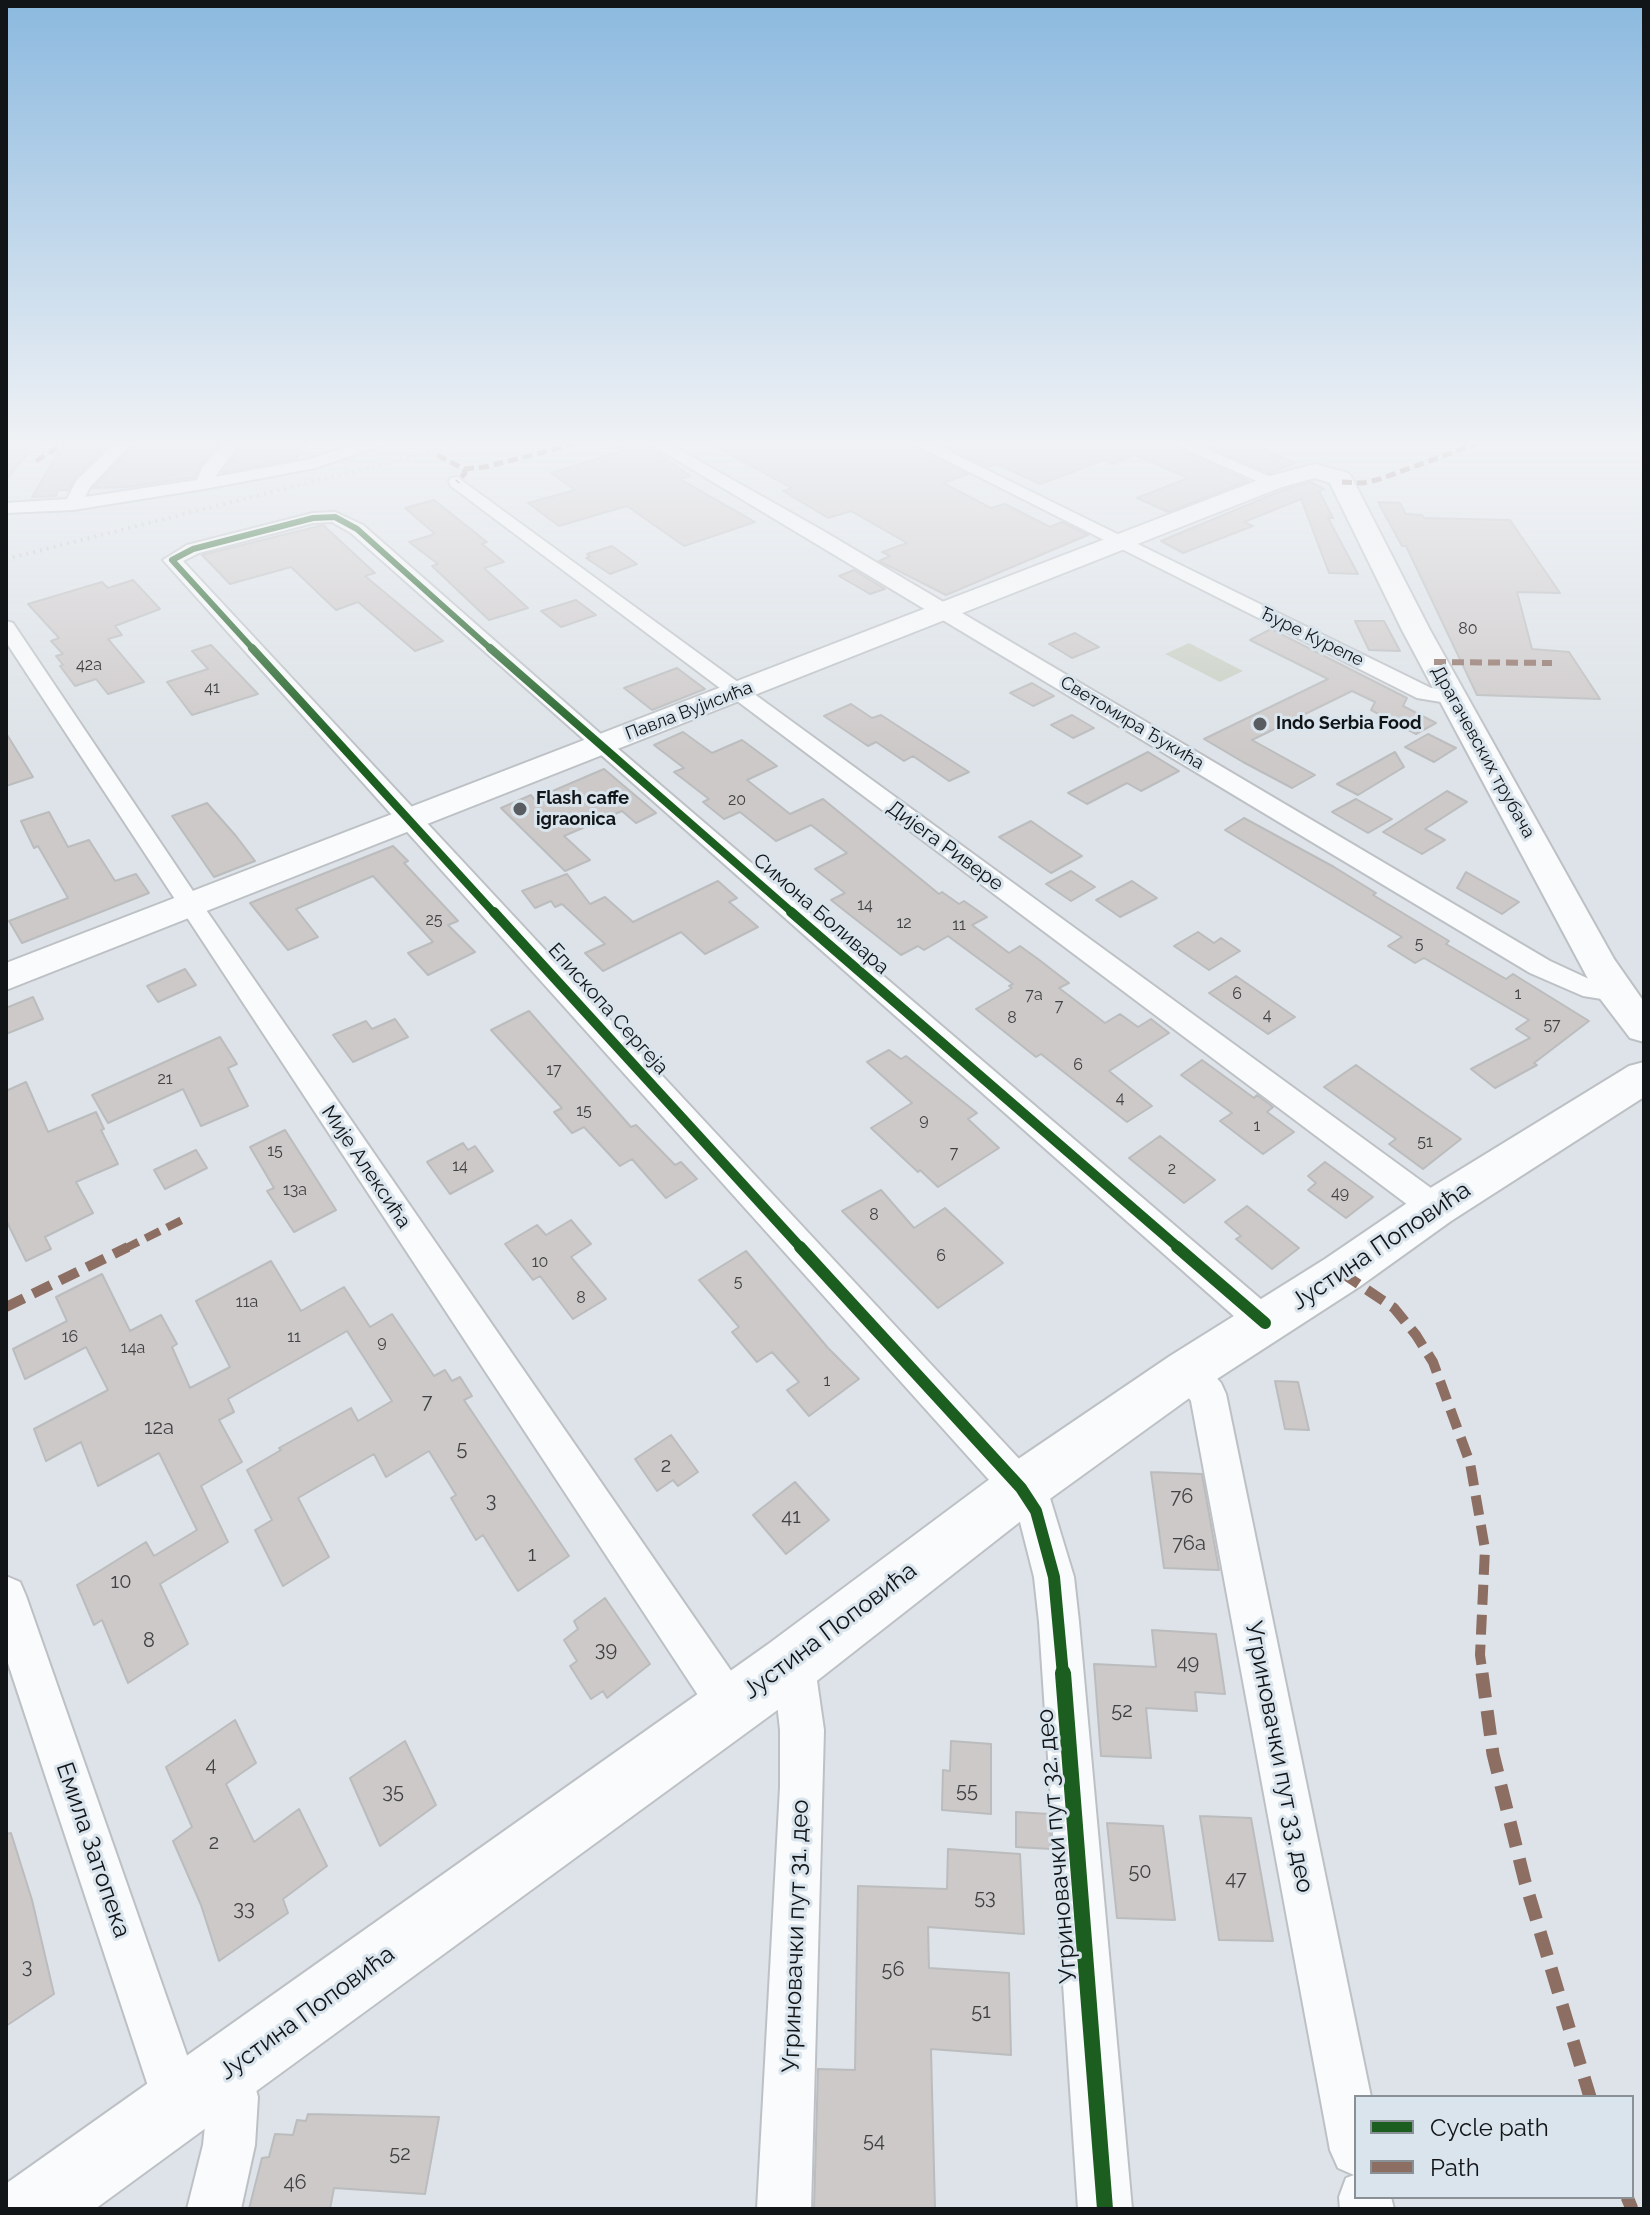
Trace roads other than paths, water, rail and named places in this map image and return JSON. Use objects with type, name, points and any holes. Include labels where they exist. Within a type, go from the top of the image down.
[{"type":"street","name":"Симона Боливара","points":[[176,556],[220,544]]},
{"type":"street","name":"Симона Боливара","points":[[374,544],[600,746],[1265,1323]]},
{"type":"street","name":"Дијега Ривере","points":[[540,544],[1435,1208]]},
{"type":"street","name":"Светомира Ђукића","points":[[829,544],[1454,913],[1540,967],[1583,987],[1614,992]]},
{"type":"street","name":"Павла Вујисића","points":[[6,977],[1119,544]]},
{"type":"street","name":"Ђуре Курепе","points":[[1125,544],[1425,693],[1453,698]]},
{"type":"street","name":"Драгачевских трубача","points":[[1374,544],[1453,698],[1614,992],[1644,1028]]},
{"type":"street","name":"Епископа Сергеја","points":[[176,556],[172,560],[174,564],[1021,1488]]},
{"type":"street","name":"Мије Алексића","points":[[6,627],[730,1706]]},
{"type":"street","name":"Јустина Поповића","points":[[33,2209],[788,1666],[1021,1488],[1188,1371],[1435,1208],[1644,1077]]},
{"type":"street","name":"Угриновачки пут 33. део","points":[[1188,1371],[1208,1394],[1354,2140]]},
{"type":"street","name":"Угриновачки пут 32. део","points":[[1021,1488],[1036,1511],[1054,1577],[1105,2209]]},
{"type":"street","name":"Емила Затопека","points":[[6,1596],[204,2087],[233,2097],[229,2145],[214,2209]]},
{"type":"street","name":"Угриновачки пут 31. део","points":[[784,2209],[802,1787],[802,1730],[796,1681],[788,1666]]},
{"type":"railway","points":[[6,559],[64,544]]},
{"type":"place","name":"Indo Serbia Food","points":[[1260,724]]},
{"type":"place","name":"Flash caffe igraonica","points":[[520,809]]}]
